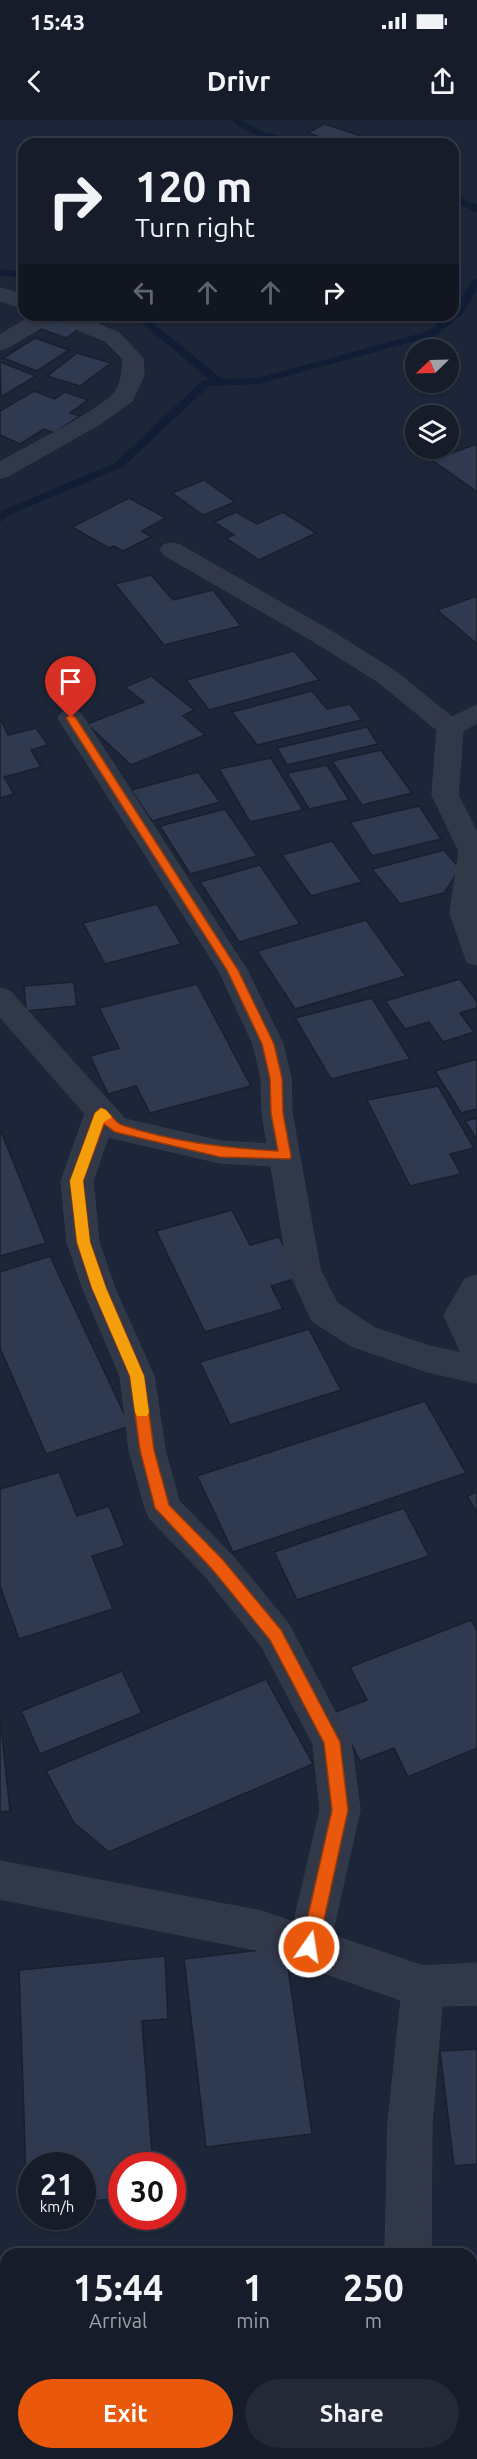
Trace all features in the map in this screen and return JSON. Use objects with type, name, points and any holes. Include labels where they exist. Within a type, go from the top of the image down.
[{"type":"street","points":[[0,294],[18,300]]},
{"type":"street","points":[[0,344],[38,321]]},
{"type":"street","points":[[0,471],[92,419],[124,396],[133,375],[134,358],[112,337],[74,321]]},
{"type":"street","points":[[172,550],[322,636],[386,676],[450,728]]},
{"type":"street","points":[[450,728],[477,713]]},
{"type":"street","points":[[71,718],[232,970],[268,1044],[276,1078],[277,1113],[304,1269],[324,1312],[363,1337],[428,1359],[477,1370]]},
{"type":"street","points":[[450,728],[445,795],[473,851],[464,913],[477,955]]},
{"type":"street","points":[[0,998],[115,1128],[220,1152],[285,1156]]},
{"type":"street","points":[[101,1113],[77,1181],[83,1242],[99,1288],[137,1376],[147,1450],[163,1508],[218,1564],[275,1635],[332,1742],[340,1810],[309,1947]]},
{"type":"street","points":[[477,1288],[461,1315],[477,1353]]},
{"type":"street","points":[[0,1880],[261,1931],[423,1987],[477,1984]]},
{"type":"street","points":[[408,2248],[410,2122],[423,1987]]},
{"type":"building","points":[[324,124],[368,138],[323,138],[308,133]]},
{"type":"building","points":[[49,321],[58,321],[80,328],[66,338],[38,328]]},
{"type":"building","points":[[35,338],[69,350],[37,371],[3,358]]},
{"type":"building","points":[[77,353],[111,363],[80,386],[47,376]]},
{"type":"building","points":[[0,362],[36,376],[1,397]]},
{"type":"building","points":[[34,391],[55,399],[65,392],[88,400],[70,413],[80,416],[54,433],[44,429],[20,444],[0,435],[0,411]]},
{"type":"building","points":[[477,444],[477,492],[432,460],[459,459],[459,450]]},
{"type":"building","points":[[204,480],[235,502],[203,515],[172,493]]},
{"type":"building","points":[[129,498],[166,518],[142,531],[151,537],[123,551],[114,546],[109,548],[72,527]]},
{"type":"building","points":[[236,512],[257,524],[283,512],[316,533],[259,560],[226,538],[234,535],[214,522]]},
{"type":"building","points":[[151,575],[173,600],[213,590],[241,626],[164,645],[115,584]]},
{"type":"building","points":[[477,596],[477,644],[437,610]]},
{"type":"building","points":[[294,651],[319,680],[209,710],[186,680]]},
{"type":"building","points":[[151,676],[194,710],[183,716],[205,735],[131,765],[87,724],[144,702],[125,687]]},
{"type":"building","points":[[312,691],[327,709],[350,704],[362,720],[257,745],[232,712]]},
{"type":"building","points":[[0,718],[8,735],[36,728],[48,745],[31,750],[41,767],[4,777],[14,794],[0,798]]},
{"type":"building","points":[[367,727],[378,744],[287,765],[277,748]]},
{"type":"building","points":[[381,750],[412,793],[362,805],[332,761]]},
{"type":"building","points":[[271,758],[303,810],[250,822],[219,769]]},
{"type":"building","points":[[327,765],[349,800],[309,809],[287,773]]},
{"type":"building","points":[[198,772],[220,802],[152,821],[131,790]]},
{"type":"building","points":[[419,806],[441,839],[372,856],[350,822]]},
{"type":"building","points":[[225,809],[257,856],[190,874],[160,826]]},
{"type":"building","points":[[332,841],[362,882],[311,896],[282,855]]},
{"type":"building","points":[[444,850],[460,869],[444,893],[400,904],[372,869]]},
{"type":"building","points":[[260,865],[300,924],[239,942],[200,882]]},
{"type":"building","points":[[157,904],[181,944],[105,964],[83,923]]},
{"type":"building","points":[[366,920],[406,976],[295,1009],[257,951]]},
{"type":"building","points":[[460,979],[477,1002],[477,1008],[460,1013],[474,1032],[443,1042],[429,1022],[405,1029],[385,1001]]},
{"type":"building","points":[[74,982],[77,1006],[26,1011],[24,986]]},
{"type":"building","points":[[197,984],[251,1086],[150,1113],[136,1086],[108,1094],[90,1056],[119,1048],[99,1008]]},
{"type":"building","points":[[372,998],[410,1059],[331,1079],[295,1018]]},
{"type":"building","points":[[477,1059],[477,1109],[461,1113],[435,1071]]},
{"type":"building","points":[[438,1086],[474,1148],[450,1154],[461,1174],[410,1186],[367,1100]]},
{"type":"building","points":[[477,1118],[477,1140],[465,1121]]},
{"type":"building","points":[[0,1129],[46,1243],[0,1256]]},
{"type":"building","points":[[232,1210],[250,1245],[279,1237],[301,1277],[271,1286],[283,1309],[205,1332],[156,1231]]},
{"type":"building","points":[[50,1256],[130,1426],[46,1454],[0,1348],[0,1272]]},
{"type":"building","points":[[309,1329],[341,1390],[230,1425],[200,1362]]},
{"type":"building","points":[[425,1401],[466,1473],[233,1552],[197,1476]]},
{"type":"building","points":[[59,1472],[77,1516],[109,1506],[125,1546],[92,1556],[113,1609],[19,1639],[0,1586],[0,1489]]},
{"type":"building","points":[[477,1492],[477,1513],[467,1496]]},
{"type":"building","points":[[404,1508],[429,1556],[297,1600],[274,1552]]},
{"type":"building","points":[[471,1620],[477,1631],[477,1748],[408,1777],[394,1748],[360,1761],[335,1712],[367,1700],[350,1667]]},
{"type":"building","points":[[122,1671],[142,1713],[40,1754],[21,1711]]},
{"type":"building","points":[[266,1679],[313,1764],[109,1852],[74,1823],[46,1771]]},
{"type":"building","points":[[0,1717],[10,1811],[0,1812]]},
{"type":"building","points":[[285,1947],[312,2134],[206,2147],[184,1959]]},
{"type":"building","points":[[165,1956],[168,2019],[142,2021],[152,2152],[108,2152],[108,2199],[96,2201],[96,2152],[25,2152],[19,1970]]},
{"type":"building","points":[[477,2049],[477,2164],[454,2166],[440,2051]]},
{"type":"waterway","points":[[236,120],[257,133],[281,138]]},
{"type":"waterway","points":[[459,201],[477,209]]},
{"type":"waterway","points":[[0,272],[18,274]]},
{"type":"waterway","points":[[459,311],[477,281]]},
{"type":"waterway","points":[[144,321],[219,382]]},
{"type":"waterway","points":[[0,519],[5,513],[119,465],[206,383],[258,381],[433,333],[447,321]]},
{"type":"slow traffic","points":[[105,1117],[101,1113],[77,1181],[83,1242],[99,1288],[137,1376],[142,1412]]},
{"type":"route","points":[[71,718],[232,970],[268,1044],[276,1078],[277,1113],[285,1156],[220,1152],[154,1138],[115,1128],[101,1113],[77,1181],[83,1242],[99,1288],[137,1376],[147,1450],[163,1508],[218,1564],[275,1635],[332,1742],[340,1810],[309,1947]]}]
